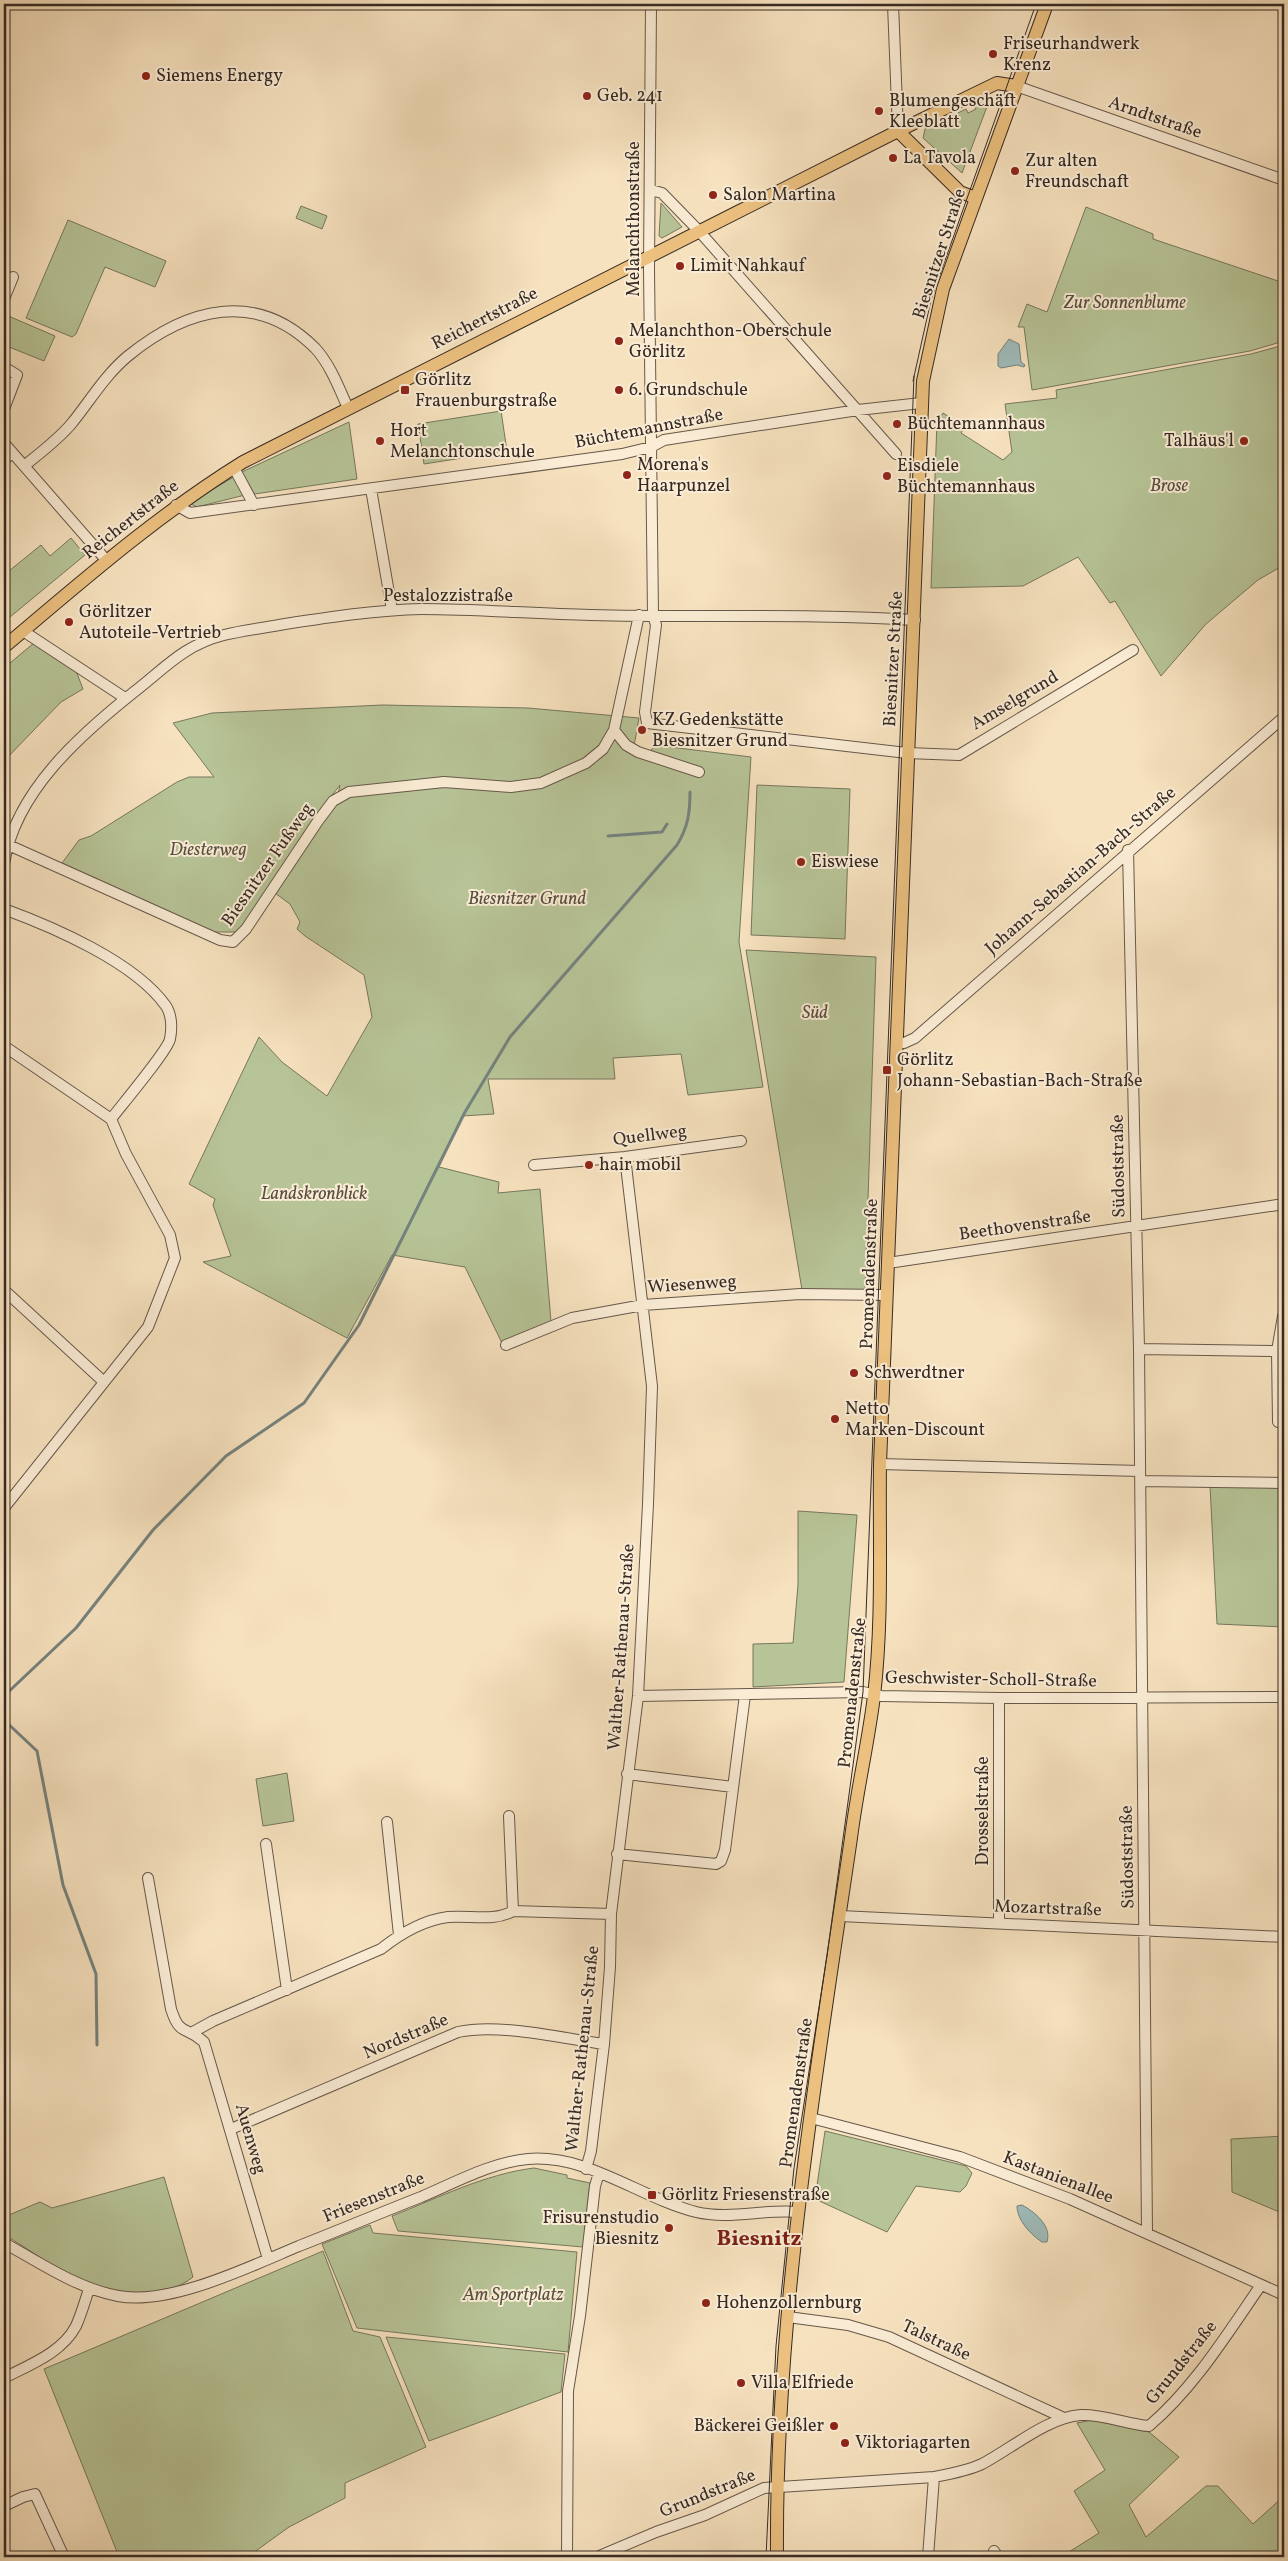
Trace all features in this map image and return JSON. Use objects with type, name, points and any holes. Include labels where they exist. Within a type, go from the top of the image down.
[{"type":"main road","name":"Biesnitzer Straße","points":[[905,826],[923,381],[938,307],[1047,4]]},
{"type":"main road","name":"Reichertstraße","points":[[4,647],[176,505],[234,468],[348,408],[898,130],[998,83],[1016,86]]},
{"type":"main road","points":[[898,130],[960,192],[976,198]]},
{"type":"main road","name":"Promenadenstraße","points":[[777,2557],[778,2486],[788,2316],[797,2212],[874,1695],[880,1580],[880,1464],[905,826]]},
{"type":"street","name":"Melanchthonstraße","points":[[652,4],[650,256],[653,614]]},
{"type":"street","points":[[893,4],[898,130]]},
{"type":"street","name":"Arndtstraße","points":[[1016,86],[1284,180]]},
{"type":"street","points":[[651,190],[662,193],[698,231],[896,454]]},
{"type":"street","points":[[4,299],[13,277]]},
{"type":"street","points":[[24,466],[71,425],[100,384],[128,356],[165,332],[220,310],[267,316],[284,324],[315,349],[330,371],[348,408]]},
{"type":"street","points":[[4,367],[17,375],[4,409]]},
{"type":"street","name":"Büchtemannstraße","points":[[176,505],[190,513],[254,505],[622,454],[651,447],[664,440],[858,410],[922,403]]},
{"type":"street","points":[[4,443],[107,561]]},
{"type":"street","points":[[4,460],[12,453]]},
{"type":"street","points":[[234,468],[254,505]]},
{"type":"street","points":[[371,489],[392,610]]},
{"type":"street","name":"Pestalozzistraße","points":[[4,864],[5,844],[51,768],[78,740],[172,659],[195,645],[224,635],[325,618],[392,610],[639,615],[803,615],[914,620]]},
{"type":"street","name":"Amselgrund","points":[[653,614],[656,625],[645,712],[648,723],[907,753],[959,755],[1133,650]]},
{"type":"street","points":[[639,615],[614,730],[626,745],[638,752],[699,772]]},
{"type":"street","points":[[23,631],[125,698]]},
{"type":"street","name":"Johann-Sebastian-Bach-Straße","points":[[897,1043],[904,1043],[915,1038],[1128,850],[1284,716]]},
{"type":"street","name":"Biesnitzer Fußweg","points":[[5,844],[226,942],[233,942],[246,929],[318,820],[333,801],[349,792],[444,782],[511,787],[541,783],[586,763],[602,749],[614,730]]},
{"type":"street","name":"Südoststraße","points":[[1128,850],[1139,1349],[1146,1929],[1147,2232]]},
{"type":"street","points":[[4,909],[86,944],[150,988],[167,1007],[171,1023],[170,1042],[112,1119]]},
{"type":"street","points":[[4,1046],[112,1119],[126,1154],[170,1235],[176,1258],[148,1327],[4,1508]]},
{"type":"street","name":"Quellweg","points":[[534,1165],[625,1156],[741,1141]]},
{"type":"street","name":"Walther-Rathenau-Straße","points":[[586,2169],[604,2044],[610,1967],[611,1914],[638,1696],[652,1386],[625,1156]]},
{"type":"street","name":"Beethovenstraße","points":[[888,1263],[1136,1224],[1284,1204]]},
{"type":"street","points":[[4,1290],[104,1382]]},
{"type":"street","name":"Wiesenweg","points":[[506,1345],[572,1318],[643,1305],[800,1294],[888,1294]]},
{"type":"street","points":[[1278,1422],[1277,1351],[1283,1316]]},
{"type":"street","points":[[1139,1349],[1277,1351]]},
{"type":"street","points":[[880,1464],[1283,1483]]},
{"type":"street","name":"Geschwister-Scholl-Straße","points":[[638,1696],[858,1692],[874,1695],[999,1698],[1284,1698]]},
{"type":"street","points":[[617,1854],[716,1864],[721,1861],[725,1850],[745,1695]]},
{"type":"street","name":"Drosselstraße","points":[[998,1924],[999,1698]]},
{"type":"street","points":[[627,1774],[733,1788]]},
{"type":"street","points":[[509,1816],[513,1911]]},
{"type":"street","points":[[387,1822],[399,1935]]},
{"type":"street","points":[[266,1844],[287,1990]]},
{"type":"street","name":"Auenweg","points":[[148,1878],[171,2010],[177,2026],[182,2030],[193,2032],[204,2042],[268,2259]]},
{"type":"street","points":[[193,2032],[213,2021],[382,1949],[399,1935],[442,1918],[502,1917],[513,1911],[611,1914]]},
{"type":"street","name":"Mozartstraße","points":[[840,1916],[1284,1936]]},
{"type":"street","name":"Nordstraße","points":[[231,2129],[458,2032],[474,2028],[604,2044]]},
{"type":"street","name":"Kastanienallee","points":[[811,2118],[960,2157],[1070,2199],[1284,2295]]},
{"type":"street","name":"Friesenstraße","points":[[4,2243],[89,2289],[120,2297],[144,2297],[175,2293],[268,2259],[480,2172],[525,2159],[539,2158],[599,2173],[697,2212],[716,2214],[768,2211],[797,2212]]},
{"type":"street","name":"Walther-Rathenau-Straße","points":[[567,2557],[568,2391],[580,2316],[595,2186],[599,2173]]},
{"type":"street","name":"Grundstraße","points":[[597,2557],[656,2532],[705,2515],[764,2488],[934,2477],[957,2473],[981,2465],[1064,2418],[1095,2415],[1129,2424],[1149,2426],[1168,2410],[1230,2331],[1261,2285]]},
{"type":"street","points":[[4,2378],[54,2351],[63,2343],[76,2326],[89,2289]]},
{"type":"street","name":"Talstraße","points":[[788,2316],[848,2325],[889,2337],[1064,2418]]},
{"type":"street","points":[[928,2557],[934,2477]]},
{"type":"street","points":[[4,2506],[23,2496],[35,2494],[64,2557]]},
{"type":"green space","points":[[991,96],[962,173],[923,138],[925,129],[966,109],[968,113],[976,109],[974,104]]},
{"type":"green space","points":[[661,203],[682,227],[662,238],[659,236]]},
{"type":"green space","points":[[301,206],[327,216],[322,229],[296,218]]},
{"type":"green space","name":"Zur Sonnenblume","points":[[1086,207],[1153,234],[1153,239],[1284,283],[1284,341],[1250,351],[1032,390],[1024,327],[1018,327],[1027,304],[1047,312]]},
{"type":"green space","points":[[68,220],[166,261],[155,287],[105,267],[76,334],[72,337],[26,318]]},
{"type":"green space","points":[[6,315],[55,336],[44,361],[4,345],[4,321]]},
{"type":"green space","name":"Brose","points":[[1284,345],[1284,565],[1258,580],[1206,624],[1161,676],[1115,601],[1110,603],[1078,557],[1023,586],[931,588],[937,421],[943,413],[965,427],[961,433],[1003,460],[1012,452],[1005,404],[1057,398],[1056,390],[1251,354]]},
{"type":"green space","points":[[501,411],[507,451],[424,464],[418,424]]},
{"type":"green space","points":[[349,422],[357,479],[241,496],[197,507],[189,503],[244,471]]},
{"type":"green space","points":[[71,538],[85,555],[4,622],[4,575],[41,545],[50,556]]},
{"type":"green space","points":[[34,643],[76,671],[83,689],[61,702],[4,761],[4,668]]},
{"type":"green space","name":"Biesnitzer Grund","points":[[383,705],[528,708],[639,718],[633,752],[648,757],[654,745],[751,757],[739,942],[763,1087],[688,1095],[681,1054],[613,1058],[615,1079],[488,1079],[494,1114],[462,1116],[439,1167],[499,1182],[498,1193],[540,1189],[551,1322],[502,1343],[465,1267],[392,1255],[347,1338],[203,1262],[231,1256],[213,1205],[215,1199],[189,1184],[259,1037],[282,1062],[327,1096],[372,1017],[364,975],[297,929],[300,922],[290,904],[275,893],[336,803],[340,785],[319,812],[248,923],[236,932],[214,932],[62,863],[79,840],[91,836],[177,782],[189,777],[214,777],[173,723],[212,713]]},
{"type":"green space","name":"Eiswiese","points":[[757,785],[850,789],[845,939],[751,935]]},
{"type":"green space","name":"Süd","points":[[746,950],[876,957],[865,1290],[802,1290]]},
{"type":"green space","points":[[1284,1485],[1284,1627],[1217,1624],[1210,1486]]},
{"type":"green space","points":[[798,1511],[857,1515],[844,1682],[753,1687],[753,1644],[793,1643],[798,1585]]},
{"type":"green space","points":[[287,1773],[294,1821],[263,1826],[256,1779]]},
{"type":"green space","points":[[825,2131],[966,2166],[972,2173],[966,2186],[960,2192],[916,2186],[887,2232],[815,2199]]},
{"type":"green space","points":[[1284,2136],[1284,2214],[1232,2192],[1231,2139]]},
{"type":"green space","points":[[534,2168],[567,2175],[567,2178],[590,2183],[583,2247],[398,2231],[392,2216],[480,2181]]},
{"type":"green space","points":[[164,2177],[193,2277],[181,2285],[168,2290],[140,2293],[96,2286],[63,2272],[4,2235],[4,2217],[40,2202],[52,2208]]},
{"type":"green space","name":"Am Sportplatz","points":[[370,2225],[373,2233],[577,2252],[568,2352],[357,2328],[322,2244]]},
{"type":"green space","points":[[323,2251],[353,2331],[380,2337],[426,2447],[345,2483],[345,2498],[289,2527],[253,2553],[255,2557],[119,2557],[44,2369]]},
{"type":"green space","points":[[386,2337],[565,2354],[561,2392],[429,2441]]},
{"type":"green space","points":[[1092,2420],[1149,2432],[1179,2457],[1129,2505],[1146,2537],[1206,2486],[1218,2486],[1253,2524],[1284,2496],[1284,2557],[1061,2557],[1099,2533],[1074,2491],[1105,2470],[1077,2423]]},
{"type":"water","points":[[1009,339],[1019,344],[1021,362],[1025,365],[1024,367],[1017,365],[1001,368],[998,366],[998,354]]},
{"type":"water","points":[[1022,2205],[1032,2211],[1045,2225],[1048,2236],[1047,2242],[1042,2242],[1038,2239],[1022,2222],[1017,2206]]},
{"type":"waterway","points":[[4,1696],[76,1628],[153,1530],[226,1456],[304,1403],[359,1325],[465,1112],[510,1037],[677,845],[688,820],[690,792]]},
{"type":"waterway","points":[[608,836],[662,832],[667,824]]},
{"type":"waterway","points":[[4,1720],[37,1751],[63,1885],[96,1974],[97,2045]]},
{"type":"tram line","points":[[913,381],[931,300],[1036,4]]},
{"type":"tram line","points":[[766,2557],[776,2346],[794,2168],[827,1956],[863,1692],[914,376]]},
{"type":"place","name":"Friseurhandwerk Krenz","points":[[993,54]]},
{"type":"place","name":"Siemens Energy","points":[[146,76]]},
{"type":"place","name":"Geb. 241","points":[[587,96]]},
{"type":"place","name":"Blumengeschäft Kleeblatt","points":[[879,111]]},
{"type":"place","name":"La Tavola","points":[[893,158]]},
{"type":"place","name":"Zur alten Freundschaft","points":[[1015,171]]},
{"type":"place","name":"Salon Martina","points":[[713,195]]},
{"type":"place","name":"Limit Nahkauf","points":[[680,266]]},
{"type":"place","name":"Melanchthon-Oberschule Görlitz","points":[[619,341]]},
{"type":"place","name":"Görlitz Frauenburgstraße","points":[[405,390]]},
{"type":"place","name":"6. Grundschule","points":[[619,390]]},
{"type":"place","name":"Büchtemannhaus","points":[[897,424]]},
{"type":"place","name":"Hort Melanchtonschule","points":[[380,441]]},
{"type":"place","name":"Talhäus'l","points":[[1244,441]]},
{"type":"place","name":"Morena's Haarpunzel","points":[[627,475]]},
{"type":"place","name":"Eisdiele Büchtemannhaus","points":[[887,476]]},
{"type":"place","name":"Görlitzer Autoteile-Vertrieb","points":[[69,622]]},
{"type":"place","name":"KZ Gedenkstätte Biesnitzer Grund","points":[[642,730]]},
{"type":"place","name":"Eiswiese","points":[[801,862]]},
{"type":"place","name":"Görlitz Johann-Sebastian-Bach-Straße","points":[[887,1070]]},
{"type":"place","name":"hair mobil","points":[[589,1165]]},
{"type":"place","name":"Schwerdtner","points":[[854,1373]]},
{"type":"place","name":"Netto Marken-Discount","points":[[835,1419]]},
{"type":"place","name":"Görlitz Friesenstraße","points":[[652,2195]]},
{"type":"place","name":"Frisurenstudio Biesnitz","points":[[669,2228]]},
{"type":"place","name":"Hohenzollernburg","points":[[706,2303]]},
{"type":"place","name":"Villa Elfriede","points":[[741,2383]]},
{"type":"place","name":"Bäckerei Geißler","points":[[834,2426]]},
{"type":"place","name":"Viktoriagarten","points":[[845,2443]]},
{"type":"district","name":"Biesnitz","points":[[759,2239]]},
{"type":"park label","name":"Diesterweg","points":[[208,850]]},
{"type":"park label","name":"Landskronblick","points":[[314,1194]]}]
